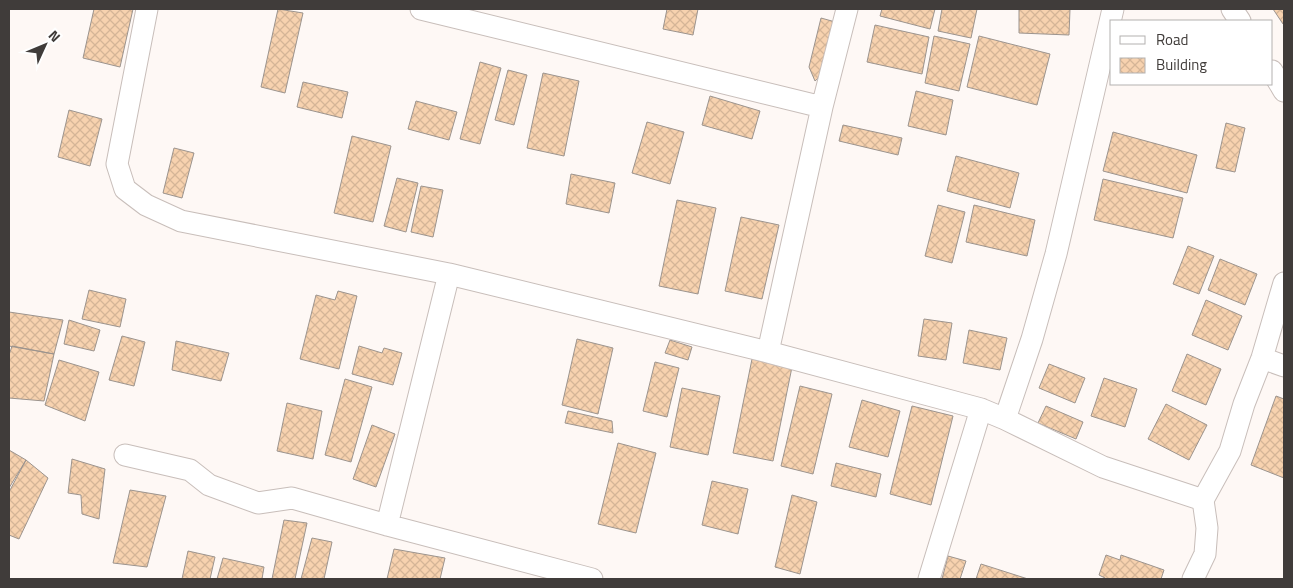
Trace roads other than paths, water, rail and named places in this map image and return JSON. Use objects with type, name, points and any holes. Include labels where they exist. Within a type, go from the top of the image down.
[{"type":"street","points":[[147,9],[117,164],[125,189],[146,205],[181,221],[449,274],[768,352],[981,410],[1005,419],[1104,467],[1203,500]]},
{"type":"street","points":[[421,9],[822,108]]},
{"type":"street","points":[[768,352],[822,108],[847,9]]},
{"type":"street","points":[[1232,9],[1239,20]]},
{"type":"street","points":[[1005,419],[1032,339],[1056,254],[1110,22]]},
{"type":"street","points":[[1273,73],[1284,90]]},
{"type":"street","points":[[387,525],[449,274]]},
{"type":"street","points":[[1193,579],[1205,554],[1207,528],[1203,500],[1230,451],[1244,404],[1262,358],[1284,283]]},
{"type":"street","points":[[1262,358],[1284,366]]},
{"type":"street","points":[[929,579],[981,410]]},
{"type":"street","points":[[125,455],[190,470],[209,485],[258,503],[292,498],[592,579]]}]
